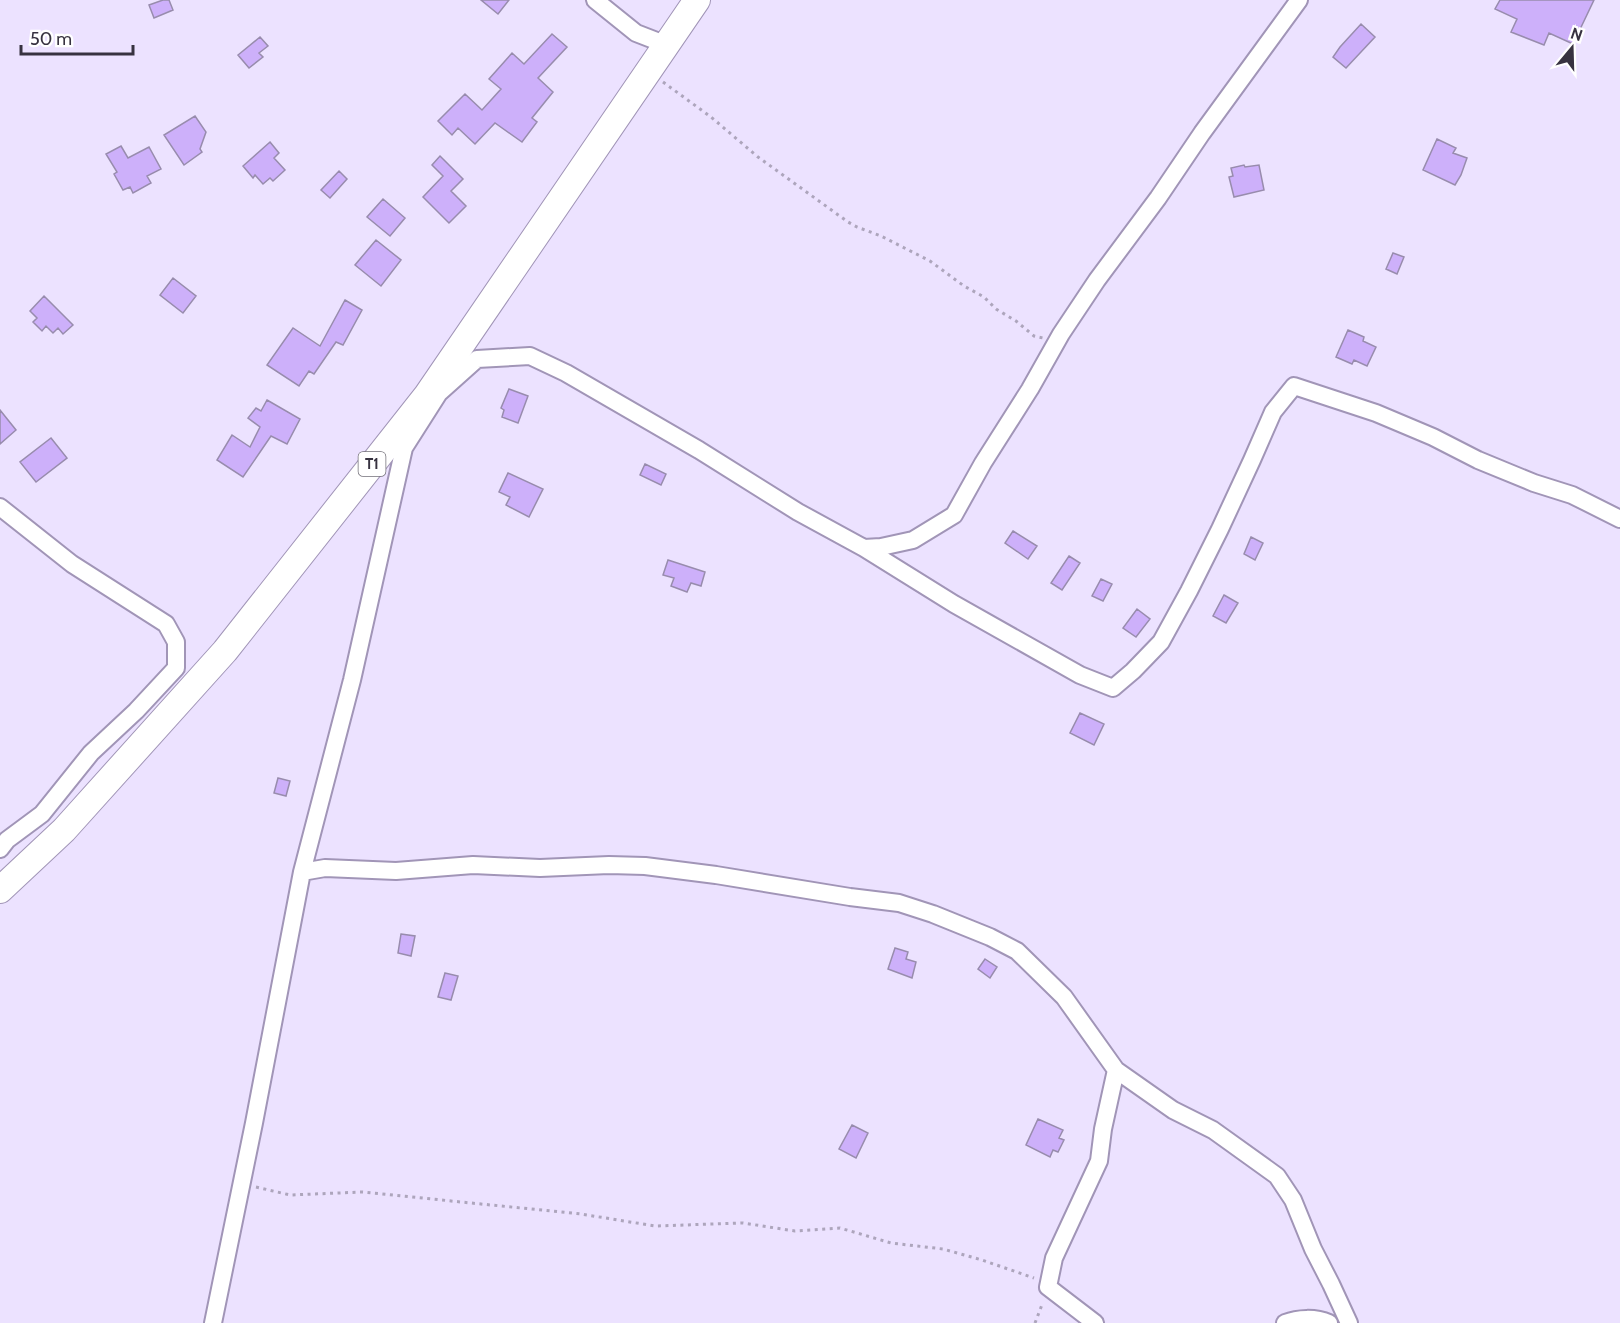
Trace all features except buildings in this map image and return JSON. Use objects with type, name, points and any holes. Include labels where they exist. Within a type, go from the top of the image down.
[{"type":"highway","name":"T1","points":[[0,890],[64,830],[225,651],[427,395],[698,0]]},
{"type":"street","points":[[595,0],[636,33],[667,45]]},
{"type":"street","points":[[864,548],[913,540],[954,515],[1057,341],[1097,280],[1299,0]]},
{"type":"street","points":[[404,448],[439,393],[477,359],[530,356],[576,379],[699,450],[798,512],[864,548],[918,583],[1080,675],[1113,688],[1161,642],[1220,529],[1273,412],[1294,386],[1376,413],[1478,460],[1534,483],[1572,495],[1620,519]]},
{"type":"street","points":[[213,1323],[302,873],[352,680],[412,414]]},
{"type":"street","points":[[0,507],[72,564],[166,624],[176,642],[176,668],[136,711],[91,753],[42,814],[7,840],[0,849]]},
{"type":"street","points":[[302,873],[325,868],[396,871],[473,865],[540,868],[645,866],[899,903],[990,937],[1017,951],[1064,997],[1116,1070],[1173,1110],[1213,1130],[1277,1176],[1293,1200],[1348,1323]]},
{"type":"street","points":[[1095,1323],[1048,1287],[1054,1258],[1099,1161],[1103,1129],[1116,1070]]},
{"type":"street","points":[[1285,1323],[1292,1320],[1313,1319],[1329,1323]]},
{"type":"path","points":[[646,76],[655,77],[692,102],[758,157],[848,222],[930,261],[964,286],[984,297],[996,309],[1016,321],[1034,336],[1057,341]]},
{"type":"path","points":[[242,1183],[290,1195],[363,1192],[581,1214],[655,1226],[743,1223],[795,1231],[840,1228],[891,1243],[943,1249],[1038,1280],[1048,1287],[1035,1323]]}]
